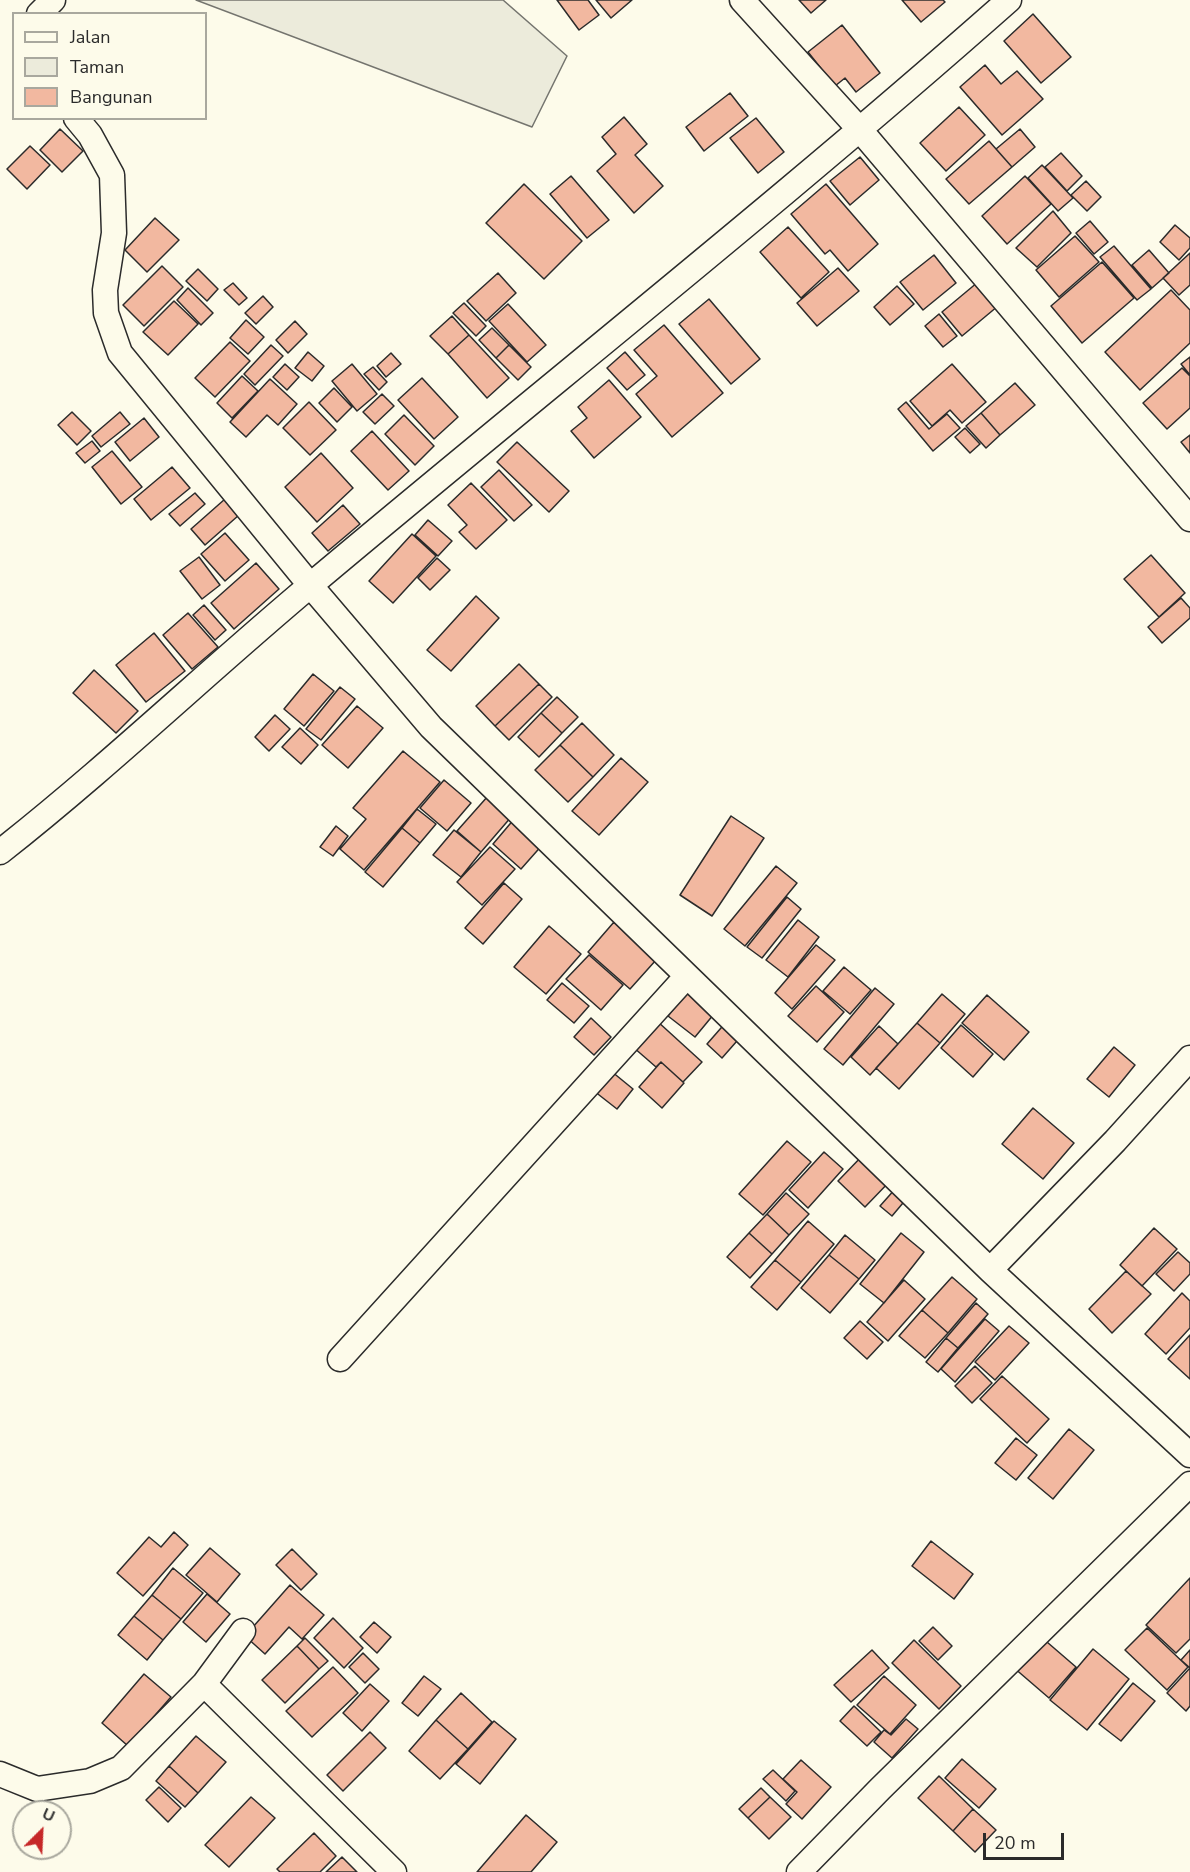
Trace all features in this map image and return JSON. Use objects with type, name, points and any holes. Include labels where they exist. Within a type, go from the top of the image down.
[{"type":"street","points":[[41,12],[53,0]]},
{"type":"street","points":[[742,0],[861,131],[1190,519]]},
{"type":"street","points":[[0,852],[54,808],[310,585],[861,131],[1009,0]]},
{"type":"street","points":[[78,120],[90,135],[112,175],[114,233],[105,290],[106,313],[120,353],[310,585],[431,728],[990,1270],[1190,1455]]},
{"type":"street","points":[[340,1359],[686,977]]},
{"type":"street","points":[[990,1270],[1115,1141],[1190,1058]]},
{"type":"street","points":[[800,1872],[880,1789],[1190,1484]]},
{"type":"street","points":[[0,1774],[37,1789],[90,1781],[121,1768],[204,1684],[243,1631]]},
{"type":"street","points":[[204,1684],[394,1872]]},
{"type":"green space","points":[[196,0],[503,0],[567,56],[532,127]]},
{"type":"building","points":[[557,0],[588,0],[599,15],[579,30]]},
{"type":"building","points":[[596,0],[632,0],[611,18]]},
{"type":"building","points":[[799,0],[826,0],[811,13]]},
{"type":"building","points":[[902,0],[943,0],[945,2],[921,22]]},
{"type":"building","points":[[1033,14],[1071,57],[1041,83],[1004,41]]},
{"type":"building","points":[[842,25],[880,73],[856,92],[845,78],[835,86],[808,52]]},
{"type":"building","points":[[985,65],[1001,84],[1017,71],[1043,99],[1002,135],[960,87]]},
{"type":"building","points":[[730,93],[748,116],[704,151],[686,127]]},
{"type":"building","points":[[959,107],[985,135],[946,171],[920,143]]},
{"type":"building","points":[[624,117],[647,144],[635,155],[663,186],[634,213],[597,171],[616,154],[602,137]]},
{"type":"building","points":[[756,118],[784,152],[758,173],[730,138]]},
{"type":"building","points":[[60,129],[83,151],[62,172],[40,150]]},
{"type":"building","points":[[1020,129],[1035,147],[1012,167],[996,149]]},
{"type":"building","points":[[989,141],[1012,167],[969,204],[946,179]]},
{"type":"building","points":[[30,146],[50,165],[27,189],[7,169]]},
{"type":"building","points":[[1061,153],[1082,176],[1067,191],[1045,167]]},
{"type":"building","points":[[860,157],[879,180],[850,205],[830,181]]},
{"type":"building","points":[[1042,165],[1073,198],[1058,211],[1028,178]]},
{"type":"building","points":[[571,176],[609,220],[587,238],[550,194]]},
{"type":"building","points":[[1025,176],[1051,204],[1007,244],[982,216]]},
{"type":"building","points":[[1086,181],[1101,197],[1087,211],[1071,195]]},
{"type":"building","points":[[524,184],[582,241],[544,279],[486,223]]},
{"type":"building","points":[[826,184],[878,244],[848,271],[830,250],[825,254],[791,214]]},
{"type":"building","points":[[1053,211],[1071,233],[1037,267],[1016,248]]},
{"type":"building","points":[[155,218],[179,240],[147,272],[125,250]]},
{"type":"building","points":[[1090,221],[1108,242],[1094,254],[1076,233]]},
{"type":"building","points":[[1175,225],[1190,238],[1190,248],[1179,260],[1160,242]]},
{"type":"building","points":[[788,227],[829,272],[801,298],[760,252]]},
{"type":"building","points":[[1075,236],[1099,262],[1059,297],[1036,270]]},
{"type":"building","points":[[1114,246],[1151,289],[1137,300],[1100,257]]},
{"type":"building","points":[[1149,250],[1169,273],[1152,288],[1132,265]]},
{"type":"building","points":[[1190,253],[1190,285],[1179,295],[1163,278]]},
{"type":"building","points":[[934,255],[956,283],[923,310],[900,282]]},
{"type":"building","points":[[1102,262],[1134,298],[1082,343],[1051,306]]},
{"type":"building","points":[[162,266],[183,287],[144,326],[123,305]]},
{"type":"building","points":[[838,268],[859,291],[817,326],[797,303]]},
{"type":"building","points":[[198,269],[218,289],[207,301],[186,281]]},
{"type":"building","points":[[498,273],[516,293],[486,321],[467,301]]},
{"type":"building","points":[[978,282],[998,306],[962,336],[942,312]]},
{"type":"building","points":[[233,283],[247,298],[239,305],[224,290]]},
{"type":"building","points":[[897,286],[914,304],[890,325],[874,307]]},
{"type":"building","points":[[188,288],[213,313],[201,325],[177,300]]},
{"type":"building","points":[[1171,290],[1190,310],[1190,343],[1140,390],[1105,352]]},
{"type":"building","points":[[263,296],[273,307],[256,324],[245,313]]},
{"type":"building","points":[[709,299],[760,359],[731,384],[679,324]]},
{"type":"building","points":[[174,301],[198,324],[168,355],[143,332]]},
{"type":"building","points":[[464,303],[486,326],[476,336],[453,313]]},
{"type":"building","points":[[508,304],[546,345],[527,362],[489,321]]},
{"type":"building","points":[[939,314],[957,336],[943,347],[925,326]]},
{"type":"building","points":[[452,316],[469,335],[448,354],[430,336]]},
{"type":"building","points":[[246,320],[264,337],[248,354],[230,338]]},
{"type":"building","points":[[295,321],[307,334],[288,353],[276,340]]},
{"type":"building","points":[[664,325],[723,393],[672,437],[636,394],[657,376],[634,350]]},
{"type":"building","points":[[492,328],[509,345],[496,358],[479,340]]},
{"type":"building","points":[[469,335],[509,378],[487,398],[448,354]]},
{"type":"building","points":[[230,342],[250,361],[215,397],[195,378]]},
{"type":"building","points":[[271,345],[283,356],[255,385],[244,374]]},
{"type":"building","points":[[509,345],[531,367],[518,380],[496,358]]},
{"type":"building","points":[[308,352],[324,366],[312,381],[295,368]]},
{"type":"building","points":[[625,352],[645,375],[627,390],[607,368]]},
{"type":"building","points":[[391,353],[401,364],[386,377],[377,366]]},
{"type":"building","points":[[1190,357],[1190,375],[1181,364]]},
{"type":"building","points":[[285,364],[299,377],[287,390],[273,377]]},
{"type":"building","points":[[352,364],[377,394],[357,411],[332,381]]},
{"type":"building","points":[[952,364],[986,402],[962,423],[950,410],[932,426],[910,401]]},
{"type":"building","points":[[373,367],[387,382],[379,390],[364,374]]},
{"type":"building","points":[[1182,368],[1190,376],[1190,408],[1167,429],[1143,403]]},
{"type":"building","points":[[242,376],[258,391],[232,418],[217,403]]},
{"type":"building","points":[[422,378],[458,417],[434,439],[398,400]]},
{"type":"building","points":[[270,379],[297,404],[278,425],[267,415],[246,437],[230,422]]},
{"type":"building","points":[[609,380],[641,417],[594,458],[571,431],[587,418],[578,407]]},
{"type":"building","points":[[1015,383],[1035,405],[1000,435],[981,413]]},
{"type":"building","points":[[334,388],[352,407],[337,422],[319,403]]},
{"type":"building","points":[[382,394],[394,406],[375,424],[363,412]]},
{"type":"building","points":[[309,402],[336,430],[310,455],[283,428]]},
{"type":"building","points":[[906,402],[929,429],[947,414],[960,428],[933,451],[898,409]]},
{"type":"building","points":[[72,412],[91,431],[77,445],[58,425]]},
{"type":"building","points":[[120,412],[130,424],[101,447],[92,436]]},
{"type":"building","points":[[981,413],[1000,435],[986,448],[966,426]]},
{"type":"building","points":[[404,415],[434,446],[415,465],[385,434]]},
{"type":"building","points":[[144,418],[159,437],[130,461],[115,442]]},
{"type":"building","points":[[965,428],[980,444],[970,453],[955,437]]},
{"type":"building","points":[[372,431],[409,471],[388,490],[351,451]]},
{"type":"building","points":[[1190,435],[1190,453],[1181,442]]},
{"type":"building","points":[[92,441],[100,451],[85,463],[76,453]]},
{"type":"building","points":[[517,442],[569,491],[549,512],[497,462]]},
{"type":"building","points":[[112,451],[142,487],[121,504],[92,467]]},
{"type":"building","points":[[321,453],[353,488],[317,522],[285,487]]},
{"type":"building","points":[[172,467],[190,488],[151,520],[134,499]]},
{"type":"building","points":[[499,470],[532,505],[514,521],[481,487]]},
{"type":"building","points":[[471,483],[507,520],[476,549],[459,532],[467,525],[448,505]]},
{"type":"building","points":[[195,493],[205,504],[180,526],[169,514]]},
{"type":"building","points":[[225,499],[239,515],[205,545],[191,529]]},
{"type":"building","points":[[343,505],[360,524],[328,551],[312,533]]},
{"type":"building","points":[[428,520],[452,541],[438,556],[415,535]]},
{"type":"building","points":[[225,533],[249,560],[225,581],[201,554]]},
{"type":"building","points":[[412,534],[436,556],[393,603],[369,581]]},
{"type":"building","points":[[1151,555],[1185,593],[1159,617],[1124,579]]},
{"type":"building","points":[[199,557],[220,585],[202,599],[180,571]]},
{"type":"building","points":[[437,558],[450,570],[430,590],[418,578]]},
{"type":"building","points":[[256,563],[279,589],[234,629],[211,603]]},
{"type":"building","points":[[476,596],[499,618],[451,671],[427,650]]},
{"type":"building","points":[[1181,598],[1190,608],[1190,618],[1162,643],[1148,627]]},
{"type":"building","points":[[204,605],[226,630],[215,640],[193,615]]},
{"type":"building","points":[[188,613],[218,647],[192,669],[163,635]]},
{"type":"building","points":[[154,633],[185,671],[146,702],[116,665]]},
{"type":"building","points":[[519,664],[539,684],[495,726],[476,706]]},
{"type":"building","points":[[94,670],[138,711],[116,733],[73,693]]},
{"type":"building","points":[[313,674],[334,691],[304,726],[284,709]]},
{"type":"building","points":[[539,684],[552,697],[509,740],[495,726]]},
{"type":"building","points":[[340,687],[355,699],[321,740],[306,729]]},
{"type":"building","points":[[557,697],[578,717],[562,733],[541,713]]},
{"type":"building","points":[[357,706],[383,728],[348,768],[322,745]]},
{"type":"building","points":[[541,713],[562,733],[539,757],[518,737]]},
{"type":"building","points":[[275,715],[290,729],[269,751],[255,737]]},
{"type":"building","points":[[582,723],[614,755],[593,777],[560,745]]},
{"type":"building","points":[[300,728],[318,745],[301,764],[282,747]]},
{"type":"building","points":[[560,745],[593,777],[568,802],[535,770]]},
{"type":"building","points":[[403,751],[440,782],[364,870],[340,849],[366,819],[353,808]]},
{"type":"building","points":[[621,758],[648,782],[599,835],[572,811]]},
{"type":"building","points":[[444,780],[471,803],[447,831],[420,808]]},
{"type":"building","points":[[488,796],[512,816],[481,852],[457,831]]},
{"type":"building","points":[[417,809],[436,824],[420,843],[402,828]]},
{"type":"building","points":[[731,816],[764,838],[712,916],[680,895]]},
{"type":"building","points":[[515,818],[544,843],[521,869],[493,844]]},
{"type":"building","points":[[336,826],[348,836],[333,856],[320,847]]},
{"type":"building","points":[[402,828],[420,843],[383,887],[365,872]]},
{"type":"building","points":[[454,830],[481,852],[461,877],[433,855]]},
{"type":"building","points":[[490,847],[515,869],[482,905],[457,882]]},
{"type":"building","points":[[776,866],[797,883],[745,946],[724,929]]},
{"type":"building","points":[[504,883],[522,899],[483,944],[465,928]]},
{"type":"building","points":[[787,897],[801,909],[762,958],[747,947]]},
{"type":"building","points":[[798,920],[819,937],[788,977],[766,960]]},
{"type":"building","points":[[614,922],[656,960],[630,989],[588,952]]},
{"type":"building","points":[[549,926],[581,954],[546,994],[514,967]]},
{"type":"building","points":[[816,945],[835,960],[792,1009],[775,993]]},
{"type":"building","points":[[589,955],[623,985],[601,1010],[566,979]]},
{"type":"building","points":[[844,967],[871,990],[850,1014],[823,991]]},
{"type":"building","points":[[562,983],[589,1006],[574,1023],[547,1000]]},
{"type":"building","points":[[816,986],[844,1012],[817,1042],[788,1016]]},
{"type":"building","points":[[875,988],[894,1004],[843,1065],[824,1049]]},
{"type":"building","points":[[686,992],[714,1014],[695,1037],[668,1016]]},
{"type":"building","points":[[942,994],[965,1014],[940,1043],[917,1023]]},
{"type":"building","points":[[987,995],[1029,1032],[1004,1060],[962,1023]]},
{"type":"building","points":[[591,1018],[611,1037],[594,1055],[574,1037]]},
{"type":"building","points":[[728,1020],[744,1033],[722,1058],[707,1044]]},
{"type":"building","points":[[657,1021],[702,1062],[683,1082],[661,1062],[656,1067],[633,1047]]},
{"type":"building","points":[[917,1023],[940,1043],[899,1089],[876,1068]]},
{"type":"building","points":[[961,1025],[993,1054],[973,1077],[941,1048]]},
{"type":"building","points":[[879,1026],[898,1044],[870,1075],[851,1057]]},
{"type":"building","points":[[1114,1047],[1135,1065],[1109,1097],[1087,1079]]},
{"type":"building","points":[[661,1062],[684,1083],[662,1108],[639,1087]]},
{"type":"building","points":[[611,1071],[633,1089],[617,1109],[594,1091]]},
{"type":"building","points":[[1033,1108],[1074,1143],[1043,1179],[1002,1144]]},
{"type":"building","points":[[787,1141],[811,1162],[763,1215],[739,1194]]},
{"type":"building","points":[[824,1152],[843,1169],[808,1208],[789,1190]]},
{"type":"building","points":[[865,1153],[892,1179],[865,1207],[838,1181]]},
{"type":"building","points":[[896,1188],[908,1197],[892,1216],[880,1206]]},
{"type":"building","points":[[786,1193],[809,1214],[789,1235],[767,1214]]},
{"type":"building","points":[[767,1214],[789,1235],[772,1254],[749,1233]]},
{"type":"building","points":[[808,1221],[834,1244],[801,1282],[775,1260]]},
{"type":"building","points":[[1154,1228],[1177,1249],[1142,1286],[1120,1265]]},
{"type":"building","points":[[749,1233],[772,1254],[750,1278],[727,1257]]},
{"type":"building","points":[[901,1233],[924,1252],[884,1303],[860,1284]]},
{"type":"building","points":[[845,1235],[875,1260],[859,1279],[829,1255]]},
{"type":"building","points":[[1178,1252],[1190,1263],[1190,1274],[1174,1291],[1156,1274]]},
{"type":"building","points":[[829,1255],[859,1279],[830,1313],[801,1288]]},
{"type":"building","points":[[775,1260],[801,1282],[777,1310],[751,1287]]},
{"type":"building","points":[[1126,1271],[1151,1294],[1112,1333],[1089,1309]]},
{"type":"building","points":[[952,1277],[977,1299],[948,1333],[922,1310]]},
{"type":"building","points":[[904,1280],[925,1299],[888,1341],[867,1322]]},
{"type":"building","points":[[1182,1293],[1190,1301],[1190,1328],[1166,1354],[1145,1334]]},
{"type":"building","points":[[976,1303],[988,1314],[958,1348],[946,1338]]},
{"type":"building","points":[[922,1310],[948,1333],[925,1358],[899,1336]]},
{"type":"building","points":[[985,1319],[999,1331],[955,1382],[941,1369]]},
{"type":"building","points":[[860,1321],[883,1342],[867,1359],[844,1338]]},
{"type":"building","points":[[1009,1326],[1029,1343],[995,1380],[975,1362]]},
{"type":"building","points":[[1190,1335],[1190,1379],[1168,1359]]},
{"type":"building","points":[[946,1338],[958,1348],[938,1372],[926,1362]]},
{"type":"building","points":[[975,1366],[992,1383],[972,1403],[955,1386]]},
{"type":"building","points":[[1002,1376],[1049,1419],[1027,1443],[980,1399]]},
{"type":"building","points":[[1069,1429],[1094,1450],[1053,1499],[1028,1478]]},
{"type":"building","points":[[1016,1438],[1037,1455],[1016,1480],[995,1463]]},
{"type":"building","points":[[174,1532],[188,1545],[143,1596],[117,1573],[149,1537],[161,1547]]},
{"type":"building","points":[[931,1541],[973,1574],[954,1599],[912,1566]]},
{"type":"building","points":[[210,1548],[240,1574],[217,1602],[186,1575]]},
{"type":"building","points":[[292,1549],[317,1574],[301,1590],[276,1565]]},
{"type":"building","points":[[173,1568],[203,1593],[181,1619],[152,1595]]},
{"type":"building","points":[[1190,1578],[1190,1639],[1176,1653],[1146,1625]]},
{"type":"building","points":[[290,1585],[324,1615],[302,1639],[289,1627],[265,1654],[245,1636]]},
{"type":"building","points":[[207,1594],[230,1614],[206,1642],[183,1622]]},
{"type":"building","points":[[152,1595],[181,1619],[163,1640],[134,1616]]},
{"type":"building","points":[[134,1616],[163,1640],[147,1660],[118,1635]]},
{"type":"building","points":[[333,1618],[363,1648],[344,1668],[314,1638]]},
{"type":"building","points":[[374,1622],[391,1637],[377,1653],[360,1637]]},
{"type":"building","points":[[933,1627],[952,1646],[938,1660],[919,1641]]},
{"type":"building","points":[[1147,1628],[1188,1667],[1167,1690],[1125,1650]]},
{"type":"building","points":[[1040,1636],[1076,1667],[1049,1698],[1013,1667]]},
{"type":"building","points":[[305,1638],[328,1661],[319,1669],[297,1646]]},
{"type":"building","points":[[914,1640],[961,1686],[939,1709],[892,1663]]},
{"type":"building","points":[[297,1646],[319,1669],[285,1703],[262,1680]]},
{"type":"building","points":[[1093,1649],[1129,1679],[1087,1730],[1050,1700]]},
{"type":"building","points":[[872,1650],[889,1668],[851,1702],[834,1685]]},
{"type":"building","points":[[1190,1650],[1190,1668],[1181,1660]]},
{"type":"building","points":[[363,1653],[379,1669],[365,1683],[349,1667]]},
{"type":"building","points":[[333,1667],[358,1693],[312,1737],[286,1711]]},
{"type":"building","points":[[1190,1668],[1190,1706],[1186,1711],[1167,1693]]},
{"type":"building","points":[[144,1674],[171,1697],[128,1746],[102,1723]]},
{"type":"building","points":[[424,1676],[441,1689],[418,1716],[402,1703]]},
{"type":"building","points":[[884,1676],[916,1705],[890,1734],[857,1705]]},
{"type":"building","points":[[1133,1683],[1155,1701],[1121,1741],[1099,1724]]},
{"type":"building","points":[[370,1684],[389,1701],[362,1731],[343,1713]]},
{"type":"building","points":[[461,1693],[492,1722],[468,1749],[436,1720]]},
{"type":"building","points":[[854,1706],[881,1732],[867,1746],[840,1721]]},
{"type":"building","points":[[906,1719],[918,1729],[892,1758],[874,1742],[884,1730],[891,1735]]},
{"type":"building","points":[[436,1720],[468,1749],[440,1779],[409,1751]]},
{"type":"building","points":[[494,1721],[516,1739],[480,1784],[456,1764]]},
{"type":"building","points":[[370,1732],[386,1748],[343,1791],[327,1775]]},
{"type":"building","points":[[196,1736],[226,1762],[198,1793],[169,1766]]},
{"type":"building","points":[[962,1759],[996,1789],[979,1808],[945,1778]]},
{"type":"building","points":[[801,1760],[831,1787],[802,1819],[786,1804],[797,1792],[783,1779]]},
{"type":"building","points":[[169,1766],[198,1793],[185,1807],[156,1781]]},
{"type":"building","points":[[773,1770],[795,1791],[786,1801],[763,1779]]},
{"type":"building","points":[[939,1776],[973,1809],[953,1831],[918,1798]]},
{"type":"building","points":[[159,1787],[181,1808],[168,1822],[146,1800]]},
{"type":"building","points":[[761,1788],[770,1797],[748,1818],[739,1809]]},
{"type":"building","points":[[251,1797],[275,1818],[229,1867],[205,1845]]},
{"type":"building","points":[[770,1797],[791,1817],[769,1839],[748,1818]]},
{"type":"building","points":[[973,1809],[996,1830],[975,1852],[953,1831]]},
{"type":"building","points":[[526,1815],[557,1842],[531,1872],[477,1872]]},
{"type":"building","points":[[314,1833],[336,1856],[320,1872],[280,1872],[277,1869]]},
{"type":"building","points":[[342,1857],[357,1872],[326,1872]]}]
